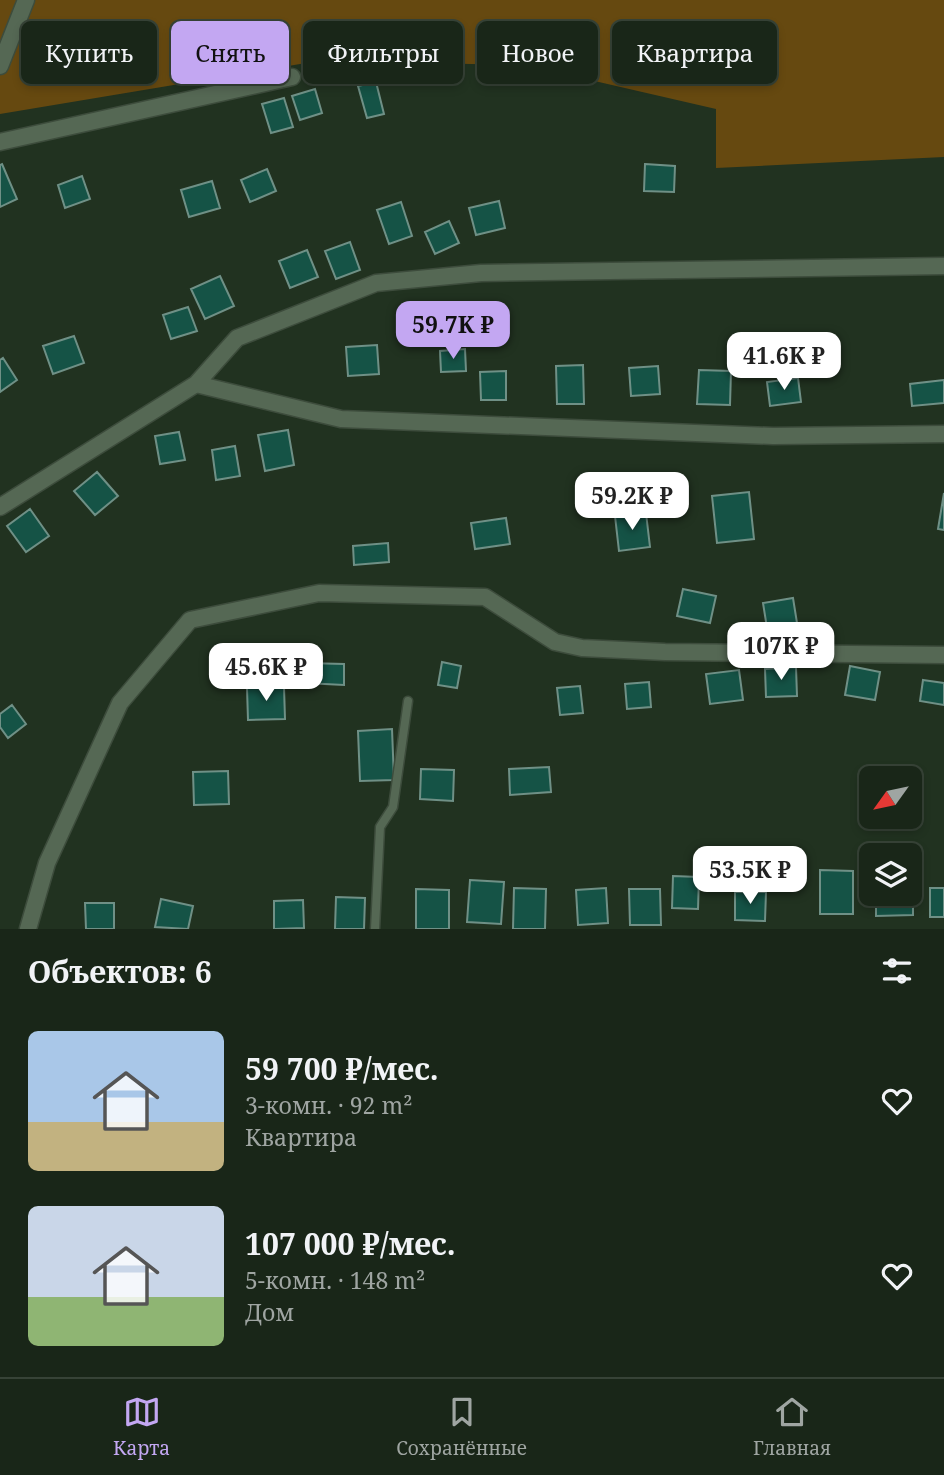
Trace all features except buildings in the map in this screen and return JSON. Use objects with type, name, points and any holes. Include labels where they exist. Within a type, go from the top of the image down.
[{"type":"street","points":[[0,66],[26,0]]},
{"type":"street","points":[[0,142],[292,77]]},
{"type":"street","points":[[0,507],[197,384],[237,338],[376,283],[481,272],[944,266]]},
{"type":"street","points":[[197,384],[341,419],[773,436],[944,434]]},
{"type":"street","points":[[27,929],[47,863],[120,703],[190,620],[319,593],[485,597],[555,642],[582,648],[665,652],[944,654]]},
{"type":"lane","points":[[374,929],[380,827],[393,807],[408,701]]},
{"type":"shaded area","points":[[0,0],[944,0],[944,157],[716,168],[716,109],[598,82],[598,21],[477,21],[477,64],[463,64],[463,21],[303,21],[303,64],[289,66],[289,21],[171,21],[171,84],[180,84],[0,114]]}]
